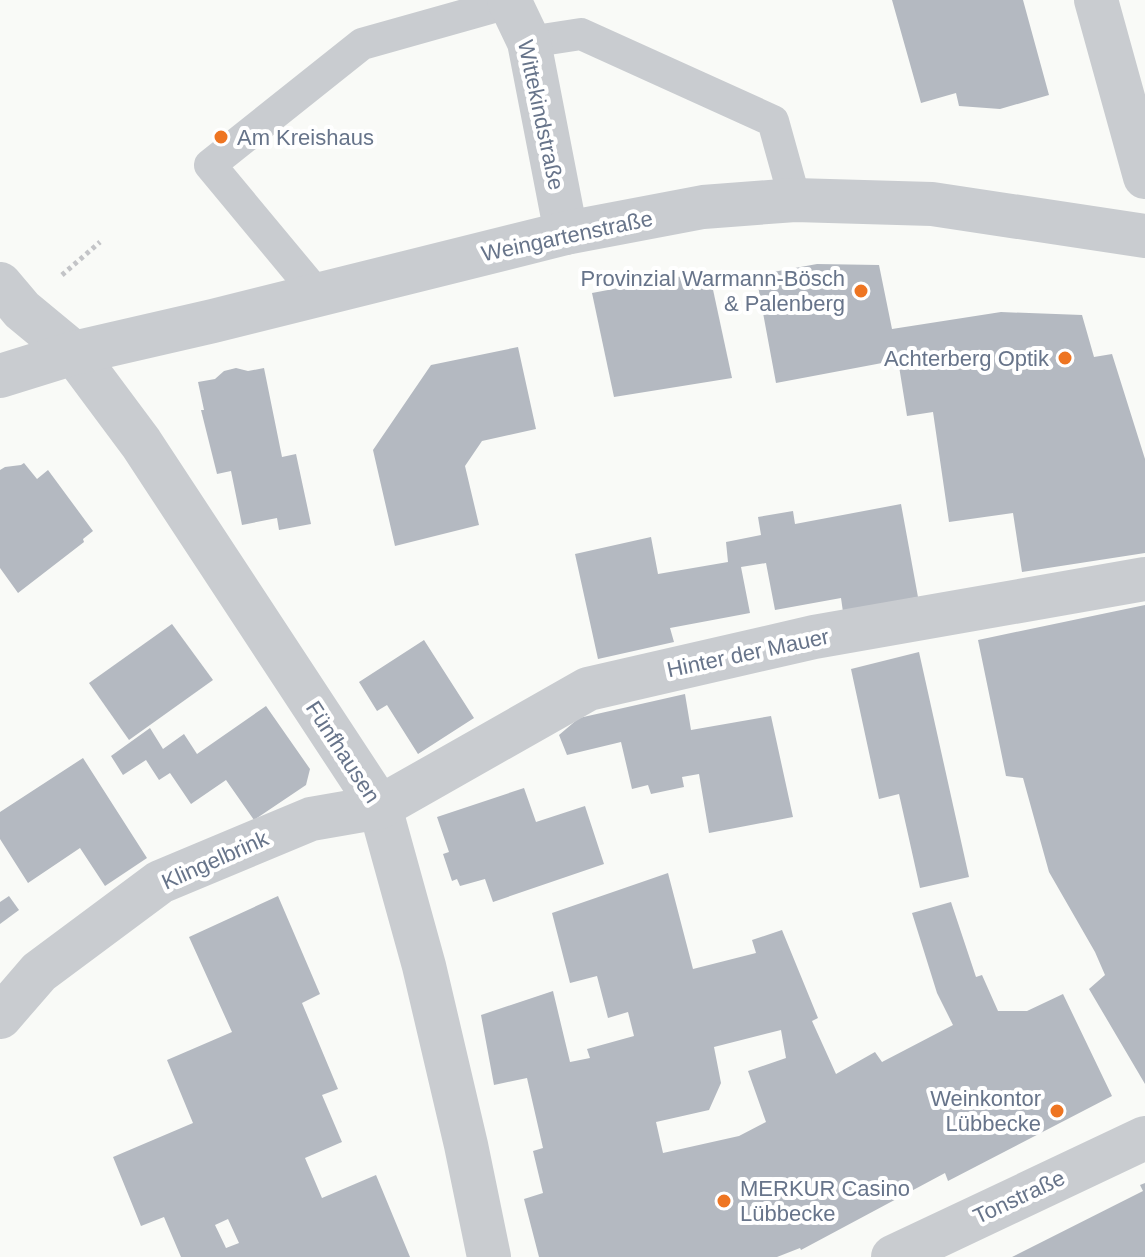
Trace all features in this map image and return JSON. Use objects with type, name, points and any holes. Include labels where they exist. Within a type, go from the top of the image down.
[{"type":"street","points":[[1096,0],[1145,177]]},
{"type":"street","name":"Wittekindstraße","points":[[510,1],[529,42],[566,233]]},
{"type":"street","name":"Weingartenstraße","points":[[0,376],[74,353],[566,233],[703,207],[795,200],[932,204],[1145,236]]},
{"type":"street","name":"Fünfhausen","points":[[0,284],[22,310],[74,353],[141,443],[380,807],[424,966],[489,1257]]},
{"type":"street","name":"Hinter der Mauer","points":[[380,807],[588,689],[814,637],[1145,579]]},
{"type":"street","name":"Klingelbrink","points":[[0,1017],[39,972],[160,882],[311,819],[380,807]]},
{"type":"street","name":"Tonstraße","points":[[893,1257],[1145,1138]]},
{"type":"lane","points":[[318,295],[210,165],[362,44],[510,1]]},
{"type":"lane","points":[[529,42],[581,34],[773,121],[795,200]]},
{"type":"path","points":[[58,278],[100,242]]},
{"type":"building","points":[[892,0],[1023,0],[1049,95],[1000,109],[959,106],[956,93],[921,103]]},
{"type":"building","points":[[817,264],[879,265],[892,329],[1001,312],[1082,315],[1094,357],[1112,354],[1145,459],[1145,553],[1022,572],[1013,513],[949,522],[933,412],[907,416],[898,360],[776,383],[756,275]]},
{"type":"building","points":[[709,271],[732,378],[614,397],[592,293]]},
{"type":"building","points":[[518,347],[536,429],[482,441],[465,466],[479,525],[395,546],[373,450],[431,365]]},
{"type":"building","points":[[236,368],[248,371],[264,368],[282,457],[296,454],[311,524],[279,530],[277,518],[242,525],[231,471],[217,474],[201,410],[204,410],[198,382],[215,379],[224,371]]},
{"type":"building","points":[[24,463],[37,479],[48,470],[93,531],[83,539],[84,542],[18,593],[0,568],[0,470]]},
{"type":"building","points":[[901,504],[918,597],[843,612],[841,598],[775,610],[766,563],[741,567],[750,613],[670,628],[674,642],[598,659],[575,554],[651,537],[658,574],[728,562],[726,542],[761,535],[758,517],[793,511],[795,524]]},
{"type":"building","points":[[1145,605],[1145,1084],[1089,989],[1105,975],[1049,872],[1023,778],[1006,776],[978,640]]},
{"type":"building","points":[[172,624],[213,680],[129,740],[89,683]]},
{"type":"building","points":[[424,640],[474,718],[418,754],[387,705],[377,711],[359,682]]},
{"type":"building","points":[[919,652],[969,877],[920,888],[899,794],[879,799],[851,669]]},
{"type":"building","points":[[685,694],[691,730],[771,716],[793,817],[709,833],[699,774],[682,777],[684,787],[651,794],[648,785],[632,789],[621,742],[567,755],[559,735],[579,718]]},
{"type":"building","points":[[266,706],[310,769],[306,785],[254,820],[226,780],[191,804],[170,773],[159,780],[146,760],[123,775],[111,756],[150,728],[163,749],[184,734],[197,754]]},
{"type":"building","points":[[83,758],[147,858],[105,886],[80,848],[28,883],[0,839],[0,812]]},
{"type":"building","points":[[524,788],[536,822],[585,806],[604,864],[493,902],[485,879],[460,886],[457,879],[452,881],[443,854],[449,852],[437,817]]},
{"type":"building","points":[[668,873],[693,969],[756,953],[752,940],[782,930],[818,1018],[812,1021],[836,1074],[875,1052],[882,1062],[953,1025],[937,993],[912,913],[951,902],[976,977],[982,975],[998,1011],[1027,1011],[1063,994],[1112,1096],[948,1181],[945,1173],[801,1250],[777,1257],[539,1257],[524,1199],[543,1193],[533,1151],[543,1148],[527,1078],[494,1085],[481,1015],[553,991],[570,1062],[590,1058],[587,1049],[634,1036],[628,1012],[608,1018],[597,976],[570,983],[552,913]],"holes":[[[781,1030],[786,1058],[748,1071],[766,1122],[739,1136],[663,1153],[656,1122],[709,1110],[721,1083],[714,1047]]]},
{"type":"building","points":[[9,896],[19,910],[0,924],[0,902]]},
{"type":"building","points":[[278,896],[320,994],[302,1003],[338,1089],[322,1095],[342,1142],[305,1158],[322,1198],[376,1175],[410,1257],[181,1257],[164,1217],[141,1226],[113,1157],[193,1123],[167,1060],[232,1032],[189,937]],"holes":[[[228,1219],[239,1243],[226,1248],[215,1225]]]},
{"type":"building","points":[[1145,1183],[1145,1257],[1012,1257],[1143,1191],[1140,1185]]},
{"type":"place","name":"Am Kreishaus","points":[[221,137]]},
{"type":"place","name":"Provinzial Warmann-Bösch & Palenberg","points":[[861,291]]},
{"type":"place","name":"Achterberg Optik","points":[[1065,358]]},
{"type":"place","name":"Weinkontor Lübbecke","points":[[1057,1111]]},
{"type":"place","name":"MERKUR Casino Lübbecke","points":[[724,1201]]}]
